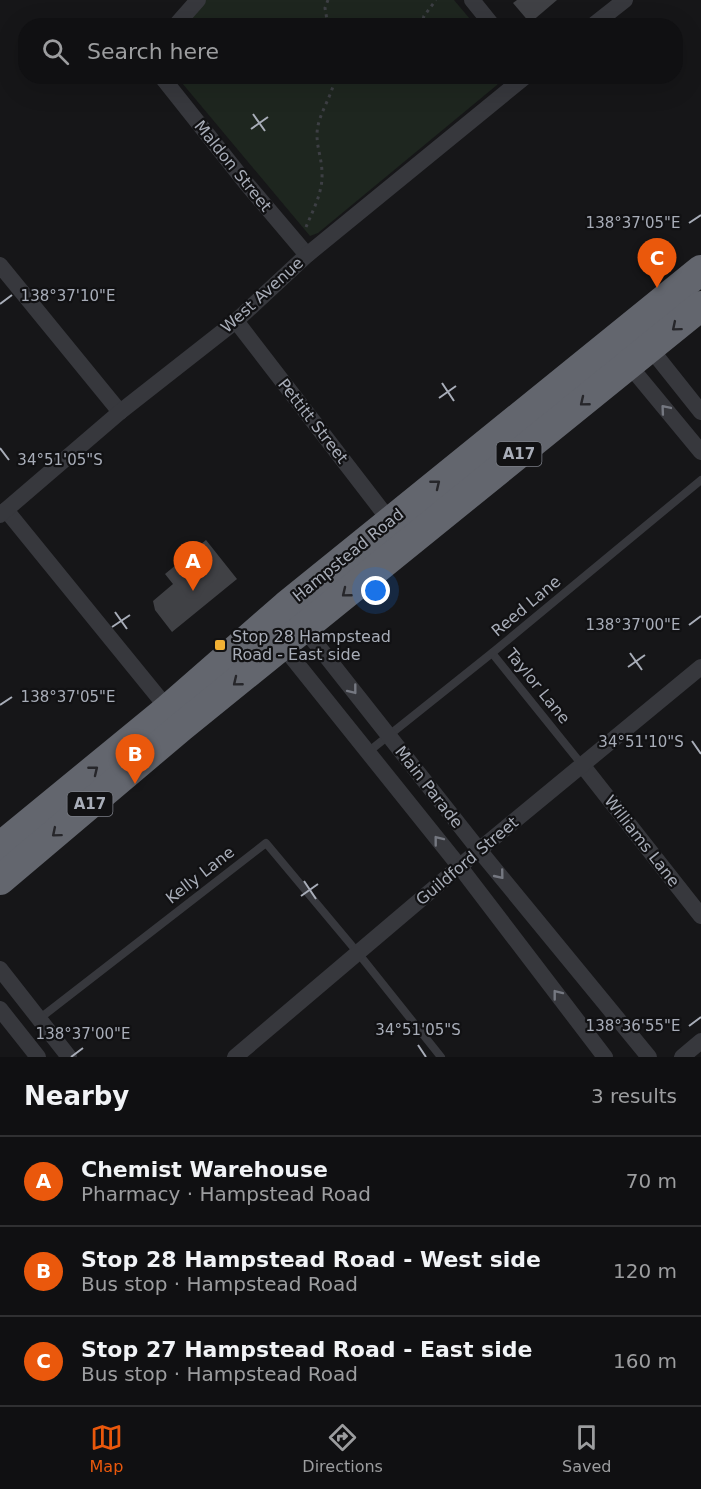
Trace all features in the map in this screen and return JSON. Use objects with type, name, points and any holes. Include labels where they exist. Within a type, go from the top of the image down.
[{"type":"highway","name":"Hampstead Road","points":[[0,880],[174,718],[399,531],[621,334],[701,270]]},
{"type":"highway","name":"Hampstead Road","points":[[399,531],[640,357],[701,306]]},
{"type":"highway","points":[[621,334],[640,357]]},
{"type":"highway","name":"Hampstead Road","points":[[0,847],[174,718]]},
{"type":"street","points":[[182,18],[198,0]]},
{"type":"street","points":[[472,0],[487,18]]},
{"type":"street","points":[[602,18],[625,0]]},
{"type":"street","name":"Maldon Street","points":[[167,84],[307,255]]},
{"type":"street","name":"West Avenue","points":[[3,513],[120,412],[236,321],[307,255],[516,84]]},
{"type":"street","points":[[0,265],[120,412]]},
{"type":"street","name":"Pettitt Street","points":[[236,321],[399,531]]},
{"type":"street","points":[[640,357],[701,412]]},
{"type":"street","points":[[640,357],[701,452]]},
{"type":"street","points":[[3,513],[174,718]]},
{"type":"street","name":"Main Parade","points":[[284,626],[389,735],[479,850],[649,1057]]},
{"type":"street","name":"Main Parade","points":[[284,626],[368,752],[460,867],[605,1057]]},
{"type":"street","name":"Guildford Street","points":[[235,1057],[479,850],[701,667]]},
{"type":"street","name":"Williams Lane","points":[[583,766],[701,916]]},
{"type":"street","points":[[0,969],[69,1057]]},
{"type":"street","points":[[0,1009],[38,1057]]},
{"type":"street","points":[[682,1057],[701,1041]]},
{"type":"lane","name":"Reed Lane","points":[[368,752],[701,480]]},
{"type":"lane","name":"Taylor Lane","points":[[492,653],[583,766]]},
{"type":"lane","name":"Kelly Lane","points":[[39,1019],[266,843],[358,953]]},
{"type":"lane","points":[[358,953],[441,1057]]},
{"type":"path","points":[[327,18],[325,8],[328,0]]},
{"type":"path","points":[[423,18],[436,0]]},
{"type":"path","points":[[303,235],[321,191],[322,174],[317,135],[320,119],[334,84]]},
{"type":"shaded area","points":[[205,0],[454,0],[469,18],[189,18]]},
{"type":"shaded area","points":[[183,84],[498,84],[318,233],[310,236]]},
{"type":"building","points":[[517,0],[557,0],[536,18],[526,18],[513,3]]},
{"type":"building","points":[[206,540],[237,579],[172,632],[155,610],[153,601],[173,584],[165,574]]},
{"type":"place","name":"Stop 27 Hampstead Road - East side","points":[[657,288]]},
{"type":"place","name":"Chemist Warehouse","points":[[193,591]]},
{"type":"place","name":"Stop 28 Hampstead Road - East side","points":[[220,645]]},
{"type":"place","name":"Stop 28 Hampstead Road - West side","points":[[135,784]]}]
